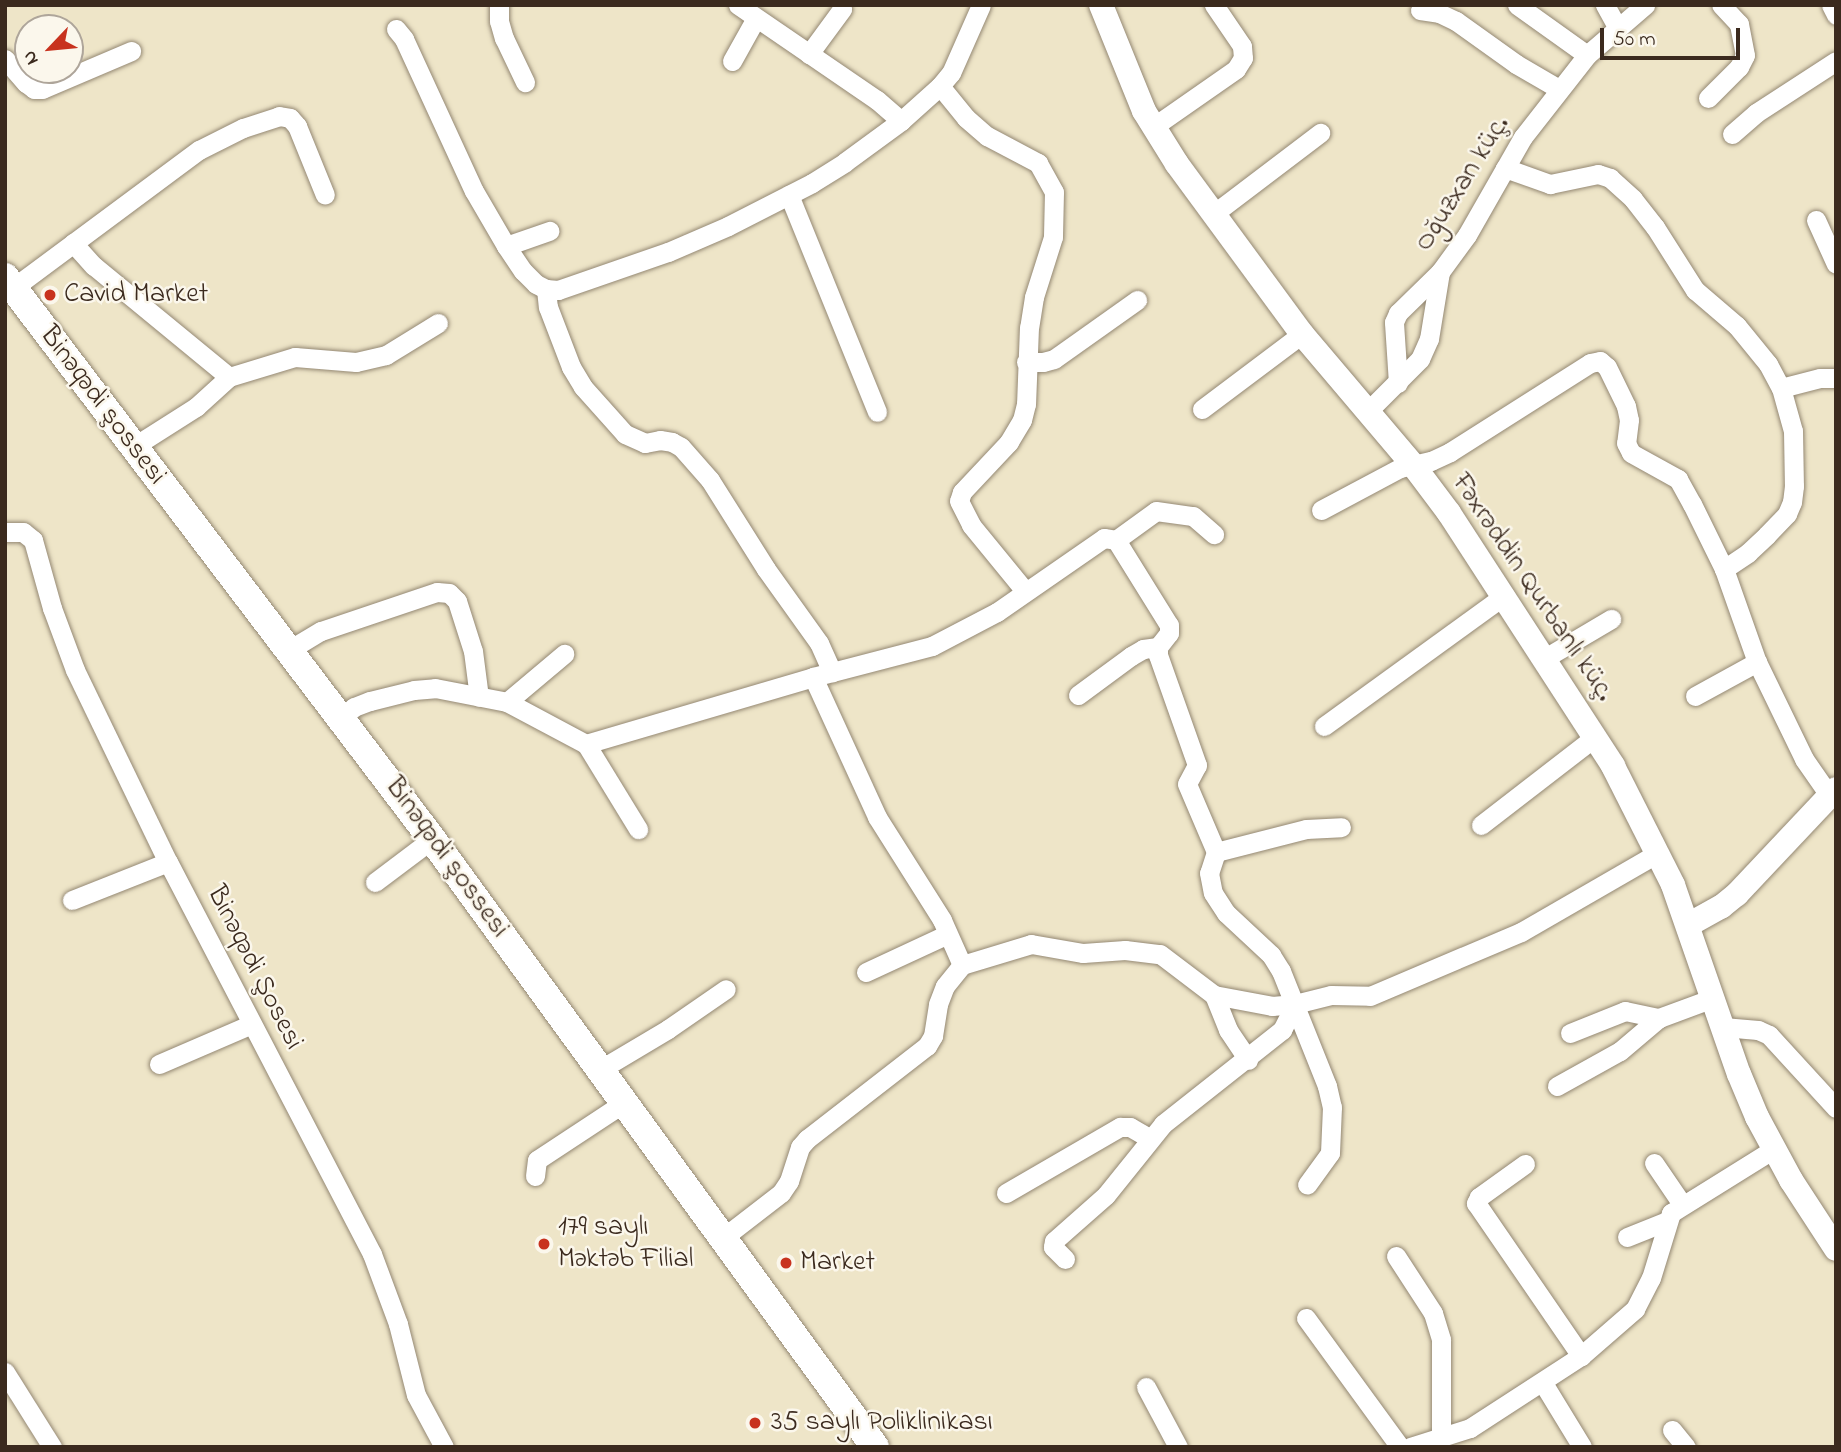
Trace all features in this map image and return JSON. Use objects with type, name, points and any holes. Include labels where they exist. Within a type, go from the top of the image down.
[{"type":"main road","name":"Binəqədi şossesi","points":[[9,283],[342,718],[875,1447]]},
{"type":"street","points":[[499,5],[499,21],[504,38],[526,82]]},
{"type":"street","points":[[738,5],[877,100],[901,121]]},
{"type":"street","points":[[396,29],[404,39],[474,191],[506,246],[523,271],[546,289],[558,290],[585,283],[668,252],[823,176],[901,121],[940,86],[951,73],[981,5]]},
{"type":"street","name":"Fəxrəddin Qurbanlı küç.","points":[[1101,5],[1129,79],[1153,127],[1212,215],[1302,334],[1413,465],[1505,595],[1595,737],[1658,853],[1688,925],[1739,1074],[1774,1149],[1836,1249]]},
{"type":"street","points":[[1153,127],[1236,69],[1243,58],[1242,46],[1214,5]]},
{"type":"street","points":[[1517,5],[1587,55]]},
{"type":"street","points":[[1605,5],[1617,27]]},
{"type":"street","name":"Oğuzxan küç.","points":[[1367,412],[1420,359],[1429,339],[1440,272],[1467,235],[1505,168],[1559,89],[1587,55],[1646,5]]},
{"type":"street","points":[[1708,98],[1739,67],[1745,54],[1739,24],[1721,5]]},
{"type":"street","points":[[1831,5],[1836,15]]},
{"type":"street","points":[[808,54],[842,9]]},
{"type":"street","points":[[1420,10],[1439,13],[1456,21],[1516,64],[1559,89]]},
{"type":"street","points":[[732,61],[756,18]]},
{"type":"street","points":[[5,60],[26,83],[34,89],[42,89],[131,51]]},
{"type":"street","points":[[1732,134],[1834,67]]},
{"type":"street","points":[[940,86],[966,118],[987,136],[1038,163],[1054,192],[1053,237],[1034,297],[1026,362],[1026,404],[1016,433],[962,492],[959,500],[971,524],[1026,591]]},
{"type":"street","points":[[9,283],[73,243],[199,150],[243,128],[279,116],[290,118],[297,126],[325,195]]},
{"type":"street","points":[[1212,215],[1321,133]]},
{"type":"street","points":[[1505,168],[1550,184],[1598,174],[1610,177],[1655,226],[1695,290],[1737,326],[1768,364],[1781,388],[1793,431],[1792,502],[1787,514],[1767,535],[1724,569]]},
{"type":"street","points":[[789,195],[877,412]]},
{"type":"street","points":[[1816,220],[1836,264]]},
{"type":"street","points":[[506,246],[549,231]]},
{"type":"street","points":[[73,243],[94,266],[229,377]]},
{"type":"street","points":[[1398,383],[1394,322],[1398,313],[1440,272]]},
{"type":"street","points":[[546,289],[548,307],[568,358],[583,387],[625,434],[645,443],[660,440],[681,447],[710,480],[766,569],[819,643],[822,675],[877,817],[948,934],[962,965]]},
{"type":"street","points":[[1026,362],[1054,359],[1137,300]]},
{"type":"street","points":[[133,447],[196,407],[229,377],[295,357],[356,362],[386,355],[438,323]]},
{"type":"street","points":[[1202,409],[1302,334]]},
{"type":"street","points":[[1321,510],[1389,474],[1450,452],[1590,363],[1600,361],[1607,367],[1626,406],[1629,420],[1626,443],[1631,453],[1678,479],[1724,569],[1757,662],[1804,759],[1833,792],[1737,894],[1721,907],[1688,925]]},
{"type":"street","points":[[1781,388],[1820,378],[1836,379]]},
{"type":"street","points":[[1116,540],[1156,511],[1193,516],[1214,534]]},
{"type":"street","name":"Binəqədi Şosesi","points":[[5,532],[23,532],[33,540],[52,608],[75,670],[168,862],[372,1254],[391,1302],[415,1395],[444,1447]]},
{"type":"street","points":[[586,744],[932,646],[998,612],[1104,537],[1116,540],[1169,625],[1169,633],[1158,647],[1143,649],[1131,656],[1078,695]]},
{"type":"street","points":[[289,650],[321,631],[437,592],[449,593],[457,601],[473,651],[479,697]]},
{"type":"street","points":[[1324,726],[1505,595]]},
{"type":"street","points":[[1545,657],[1611,619]]},
{"type":"street","points":[[1158,647],[1161,666],[1197,765],[1188,779],[1188,790],[1216,852],[1209,873],[1213,893],[1226,913],[1271,955],[1295,1004],[1332,1107],[1330,1153],[1307,1185]]},
{"type":"street","points":[[507,702],[564,654]]},
{"type":"street","points":[[1695,695],[1757,662]]},
{"type":"street","points":[[342,718],[354,707],[414,690],[435,688],[507,702],[586,744],[638,829]]},
{"type":"street","points":[[1481,825],[1595,737]]},
{"type":"street","points":[[1216,852],[1306,829],[1341,827]]},
{"type":"street","points":[[375,882],[432,839]]},
{"type":"street","points":[[724,1237],[781,1193],[789,1181],[800,1147],[807,1139],[927,1046],[933,1036],[938,1004],[945,986],[962,965],[1031,944],[1083,953],[1125,950],[1160,954],[1214,995],[1272,1006],[1295,1004],[1316,998],[1356,997],[1382,990],[1521,932],[1658,853]]},
{"type":"street","points":[[72,900],[168,862]]},
{"type":"street","points":[[866,972],[948,934]]},
{"type":"street","points":[[601,1069],[668,1029],[726,989]]},
{"type":"street","points":[[1214,995],[1228,1030],[1248,1060]]},
{"type":"street","points":[[1557,1086],[1620,1051],[1660,1018],[1713,998]]},
{"type":"street","points":[[1065,1259],[1053,1247],[1054,1241],[1106,1195],[1149,1138],[1282,1030],[1295,1004]]},
{"type":"street","points":[[1570,1033],[1625,1011],[1660,1018]]},
{"type":"street","points":[[159,1064],[252,1024]]},
{"type":"street","points":[[1724,1027],[1758,1030],[1769,1035],[1836,1108]]},
{"type":"street","points":[[536,1176],[537,1160],[625,1102]]},
{"type":"street","points":[[1006,1193],[1120,1128],[1130,1127],[1149,1138]]},
{"type":"street","points":[[1410,1447],[1470,1428],[1581,1356],[1635,1309],[1651,1278],[1671,1213],[1774,1149]]},
{"type":"street","points":[[1654,1163],[1682,1204]]},
{"type":"street","points":[[1525,1164],[1476,1203],[1581,1356]]},
{"type":"street","points":[[1627,1237],[1667,1221]]},
{"type":"street","points":[[1396,1256],[1433,1314],[1441,1340],[1441,1435]]},
{"type":"street","points":[[1306,1318],[1400,1447]]},
{"type":"street","points":[[1543,1383],[1582,1447]]},
{"type":"street","points":[[7,1384],[52,1447]]},
{"type":"street","points":[[1146,1387],[1178,1447]]},
{"type":"street","points":[[1672,1430],[1686,1447]]},
{"type":"place","name":"Cavid Market","points":[[50,295]]},
{"type":"place","name":"179 saylı Məktəb Filial","points":[[544,1244]]},
{"type":"place","name":"Market","points":[[786,1263]]},
{"type":"place","name":"35 saylı Poliklinikası","points":[[755,1423]]}]
